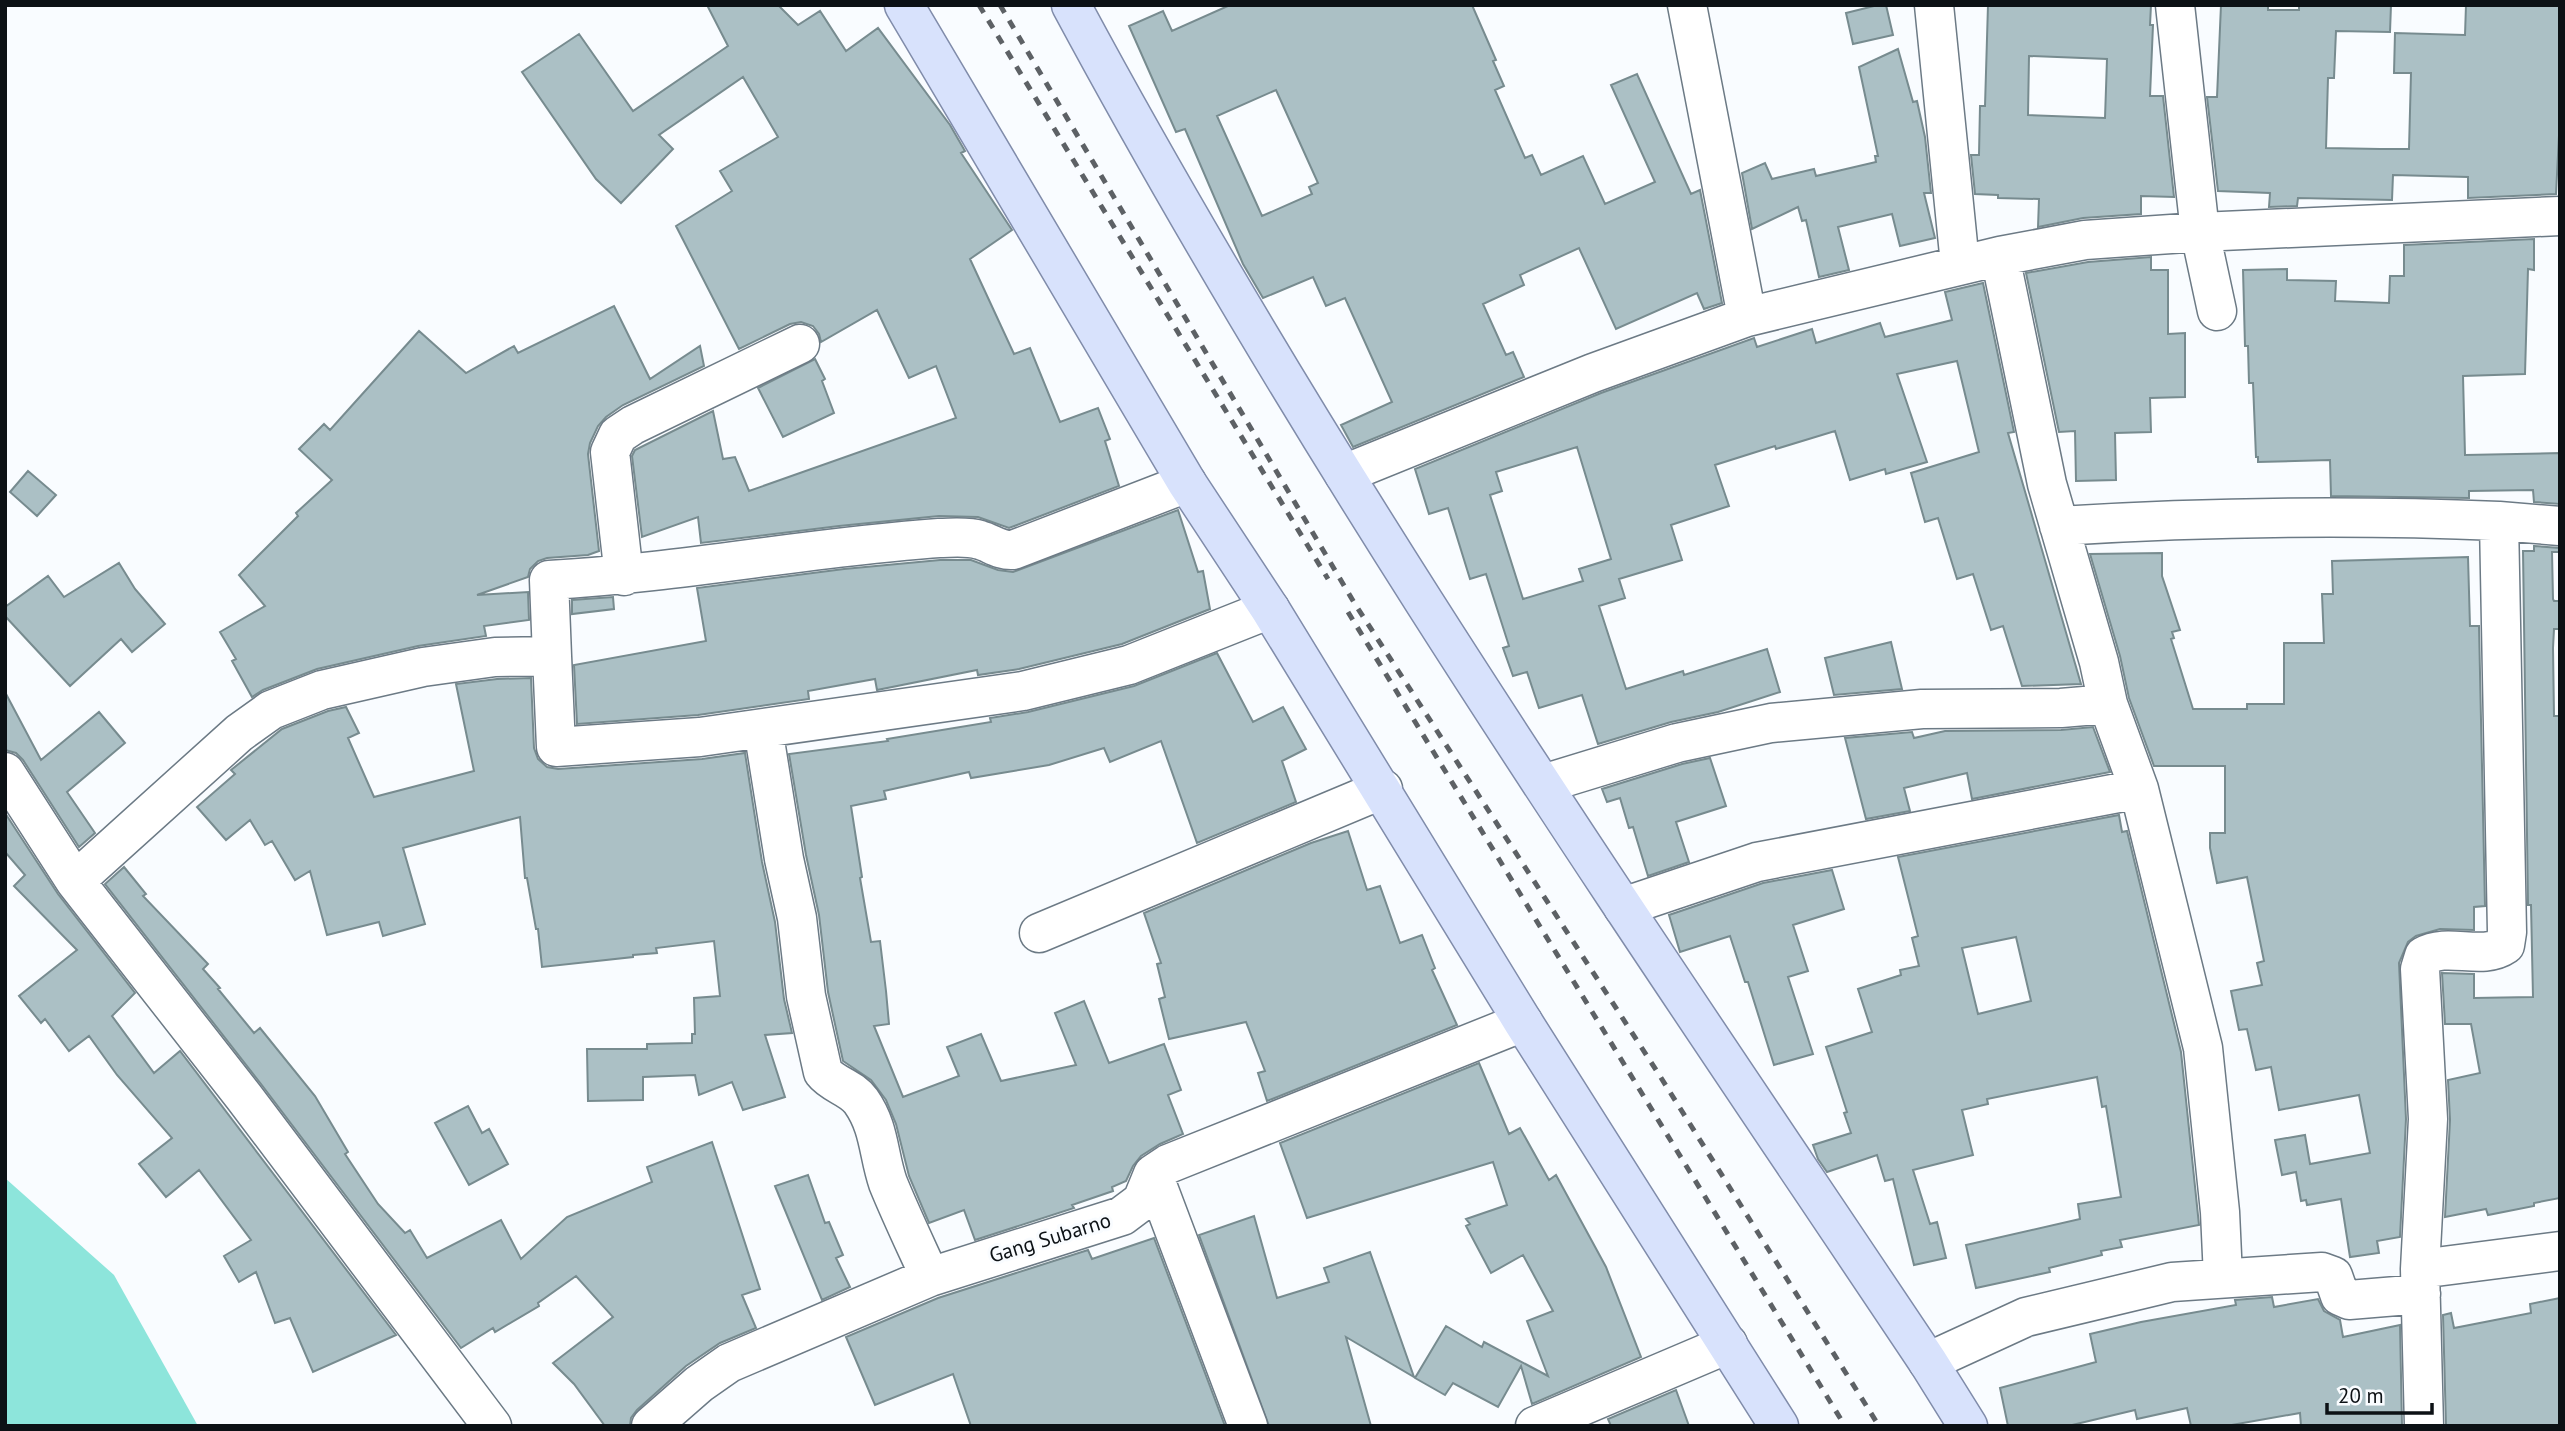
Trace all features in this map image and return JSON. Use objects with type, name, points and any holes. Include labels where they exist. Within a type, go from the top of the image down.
[{"type":"main road","points":[[904,5],[1186,483],[1270,609],[1383,789],[1523,1022],[1779,1426]]},
{"type":"main road","points":[[1071,5],[1136,127],[1239,303],[1344,474],[1623,907],[1928,1362],[1968,1426]]},
{"type":"street","points":[[1687,5],[1747,317]]},
{"type":"street","points":[[1934,5],[1960,264]]},
{"type":"street","points":[[2175,5],[2200,232],[2217,311]]},
{"type":"street","points":[[1344,474],[1593,373],[1747,317],[1960,264],[2085,240],[2200,232],[2560,216]]},
{"type":"street","points":[[2000,256],[2047,484],[2099,662],[2108,704],[2138,789],[2203,1048],[2220,1212],[2222,1277]]},
{"type":"street","points":[[624,576],[610,470],[610,452],[618,435],[633,425],[800,344]]},
{"type":"street","points":[[1186,483],[1013,550],[974,538],[939,538],[739,559],[624,576],[549,580],[556,747],[700,737],[1023,691],[1129,665],[1270,609]]},
{"type":"street","points":[[2059,526],[2192,518],[2430,518],[2560,526]]},
{"type":"street","points":[[2424,1426],[2421,1281],[2428,1119],[2420,969],[2424,956],[2433,950],[2496,951],[2505,945],[2507,932],[2499,521]]},
{"type":"street","points":[[75,881],[221,749],[271,710],[322,690],[423,667],[495,657],[552,656]]},
{"type":"street","points":[[1543,784],[1677,743],[1771,723],[1922,709],[2062,708],[2108,704]]},
{"type":"street","points":[[763,727],[784,859],[797,918],[806,996],[823,1072],[830,1082],[852,1091],[866,1108],[879,1140],[888,1181],[930,1277]]},
{"type":"street","points":[[5,772],[75,881],[294,1162],[492,1426]]},
{"type":"street","points":[[1040,933],[1383,789]]},
{"type":"street","points":[[1623,907],[1757,862],[2138,789]]},
{"type":"street","points":[[1248,1426],[1153,1174],[1168,1164],[1523,1022]]},
{"type":"street","name":"Gang Subarno","points":[[650,1426],[699,1384],[729,1363],[930,1277],[1122,1216],[1142,1201],[1153,1174]]},
{"type":"street","points":[[1928,1362],[2026,1317],[2172,1282],[2322,1272],[2333,1276],[2340,1296],[2349,1300],[2421,1281],[2560,1251]]},
{"type":"street","points":[[1535,1426],[1728,1344]]},
{"type":"shaded area","points":[[5,1178],[114,1275],[198,1426],[5,1426]]},
{"type":"building","points":[[707,5],[778,5],[798,25],[820,11],[846,51],[878,28],[950,125],[965,151],[961,153],[1012,230],[970,259],[1014,354],[1030,348],[1060,422],[1098,408],[1110,439],[1105,441],[1119,486],[1009,528],[978,517],[939,516],[701,543],[698,517],[642,537],[632,456],[635,450],[713,411],[723,459],[735,457],[749,491],[956,418],[936,366],[909,378],[877,310],[821,342],[813,326],[801,322],[790,324],[739,349],[676,226],[732,191],[720,171],[778,137],[743,77],[659,135],[673,149],[621,203],[596,179],[522,72],[579,34],[633,111],[728,46]]},
{"type":"building","points":[[1230,5],[1472,5],[1496,60],[1493,61],[1504,86],[1495,90],[1525,158],[1532,155],[1541,175],[1583,156],[1605,204],[1655,182],[1611,85],[1637,74],[1691,194],[1700,190],[1722,303],[1704,309],[1697,293],[1616,329],[1579,248],[1520,275],[1524,285],[1483,304],[1506,355],[1513,352],[1524,377],[1353,447],[1341,425],[1392,402],[1345,298],[1326,306],[1313,277],[1263,298],[1243,264],[1185,129],[1176,132],[1129,26],[1163,11],[1172,31]],"holes":[[[1276,90],[1318,183],[1309,187],[1312,194],[1262,216],[1217,116]]]},
{"type":"building","points":[[1886,5],[1893,35],[1853,44],[1846,13]]},
{"type":"building","points":[[1988,5],[2151,5],[2150,25],[2153,25],[2150,96],[2163,96],[2174,197],[2141,196],[2141,214],[2083,218],[2038,227],[2039,199],[1998,198],[1998,195],[1975,194],[1971,155],[1979,155],[1980,106],[1985,106]],"holes":[[[2029,56],[2107,59],[2105,118],[2028,115]]]},
{"type":"building","points":[[2221,5],[2268,5],[2268,10],[2299,10],[2299,5],[2391,5],[2390,32],[2336,31],[2334,78],[2328,78],[2326,148],[2409,149],[2411,73],[2394,73],[2395,33],[2465,35],[2466,5],[2560,5],[2560,116],[2556,194],[2468,198],[2468,177],[2393,175],[2392,200],[2298,198],[2297,206],[2269,207],[2270,193],[2218,191],[2207,97],[2217,97]]},
{"type":"building","points":[[1898,49],[1913,102],[1917,101],[1925,137],[1931,193],[1924,193],[1935,238],[1900,246],[1892,214],[1838,227],[1849,270],[1819,277],[1806,220],[1802,221],[1798,207],[1752,229],[1742,173],[1765,163],[1772,179],[1814,169],[1816,176],[1876,162],[1875,156],[1878,156],[1859,67]]},
{"type":"building","points":[[2534,239],[2534,270],[2528,269],[2525,374],[2463,376],[2465,455],[2560,453],[2560,504],[2534,502],[2533,490],[2469,491],[2469,498],[2331,496],[2330,460],[2258,462],[2253,383],[2249,383],[2248,346],[2245,346],[2243,270],[2287,269],[2287,280],[2336,281],[2335,301],[2389,303],[2390,276],[2404,276],[2404,245]]},
{"type":"building","points":[[2151,257],[2151,270],[2168,270],[2168,334],[2185,333],[2185,397],[2150,398],[2151,432],[2115,433],[2116,480],[2076,481],[2075,431],[2059,432],[2026,273],[2088,262]]},
{"type":"building","points":[[1983,283],[2014,432],[2008,433],[2081,684],[2022,686],[2003,626],[1991,630],[1973,574],[1957,579],[1938,518],[1925,522],[1911,473],[1979,452],[1957,361],[1897,374],[1927,462],[1886,474],[1885,469],[1850,480],[1835,431],[1715,465],[1729,506],[1671,525],[1682,560],[1619,579],[1625,598],[1599,606],[1626,689],[1683,671],[1684,675],[1767,649],[1780,692],[1718,712],[1671,722],[1598,744],[1582,695],[1539,708],[1527,672],[1513,676],[1503,648],[1509,646],[1486,574],[1470,579],[1448,508],[1429,514],[1415,469],[1601,393],[1754,338],[1757,347],[1812,329],[1816,343],[1880,323],[1885,337],[1952,320],[1945,292]],"holes":[[[1577,447],[1611,559],[1579,569],[1583,581],[1523,599],[1490,495],[1502,491],[1496,472]]]},
{"type":"building","points":[[614,306],[650,379],[700,346],[704,366],[623,405],[598,426],[588,454],[599,551],[588,555],[538,561],[530,569],[528,577],[477,595],[528,592],[529,620],[484,626],[486,636],[418,646],[317,669],[252,697],[232,661],[236,659],[220,632],[265,606],[239,575],[298,516],[296,513],[332,480],[299,449],[324,424],[330,430],[419,331],[466,373],[514,346],[518,353]]},
{"type":"building","points":[[815,359],[825,379],[822,381],[834,413],[783,437],[758,388]]},
{"type":"building","points":[[28,471],[56,495],[37,516],[10,492]]},
{"type":"building","points":[[1178,510],[1198,572],[1203,571],[1210,609],[1122,644],[1019,669],[978,675],[977,670],[877,690],[875,679],[808,691],[809,699],[698,715],[577,724],[574,665],[706,641],[697,588],[940,560],[971,560],[998,570],[1013,572]]},
{"type":"building","points":[[2534,546],[2560,548],[2560,552],[2552,552],[2553,599],[2560,601],[2560,629],[2554,629],[2553,648],[2554,716],[2560,716],[2560,1198],[2488,1215],[2486,1209],[2445,1217],[2450,1120],[2448,1080],[2480,1073],[2471,1024],[2445,1024],[2442,973],[2474,974],[2474,998],[2533,997],[2531,905],[2528,905],[2523,551],[2534,551]]},
{"type":"building","points":[[2162,553],[2162,576],[2180,630],[2172,632],[2174,638],[2171,639],[2193,709],[2247,709],[2247,704],[2284,704],[2284,643],[2324,643],[2322,594],[2333,594],[2332,561],[2468,557],[2470,626],[2479,626],[2485,906],[2474,907],[2474,930],[2440,929],[2416,936],[2408,942],[2399,963],[2406,1119],[2400,1237],[2377,1241],[2379,1253],[2350,1257],[2341,1199],[2307,1205],[2306,1200],[2301,1201],[2296,1172],[2282,1175],[2275,1140],[2305,1135],[2310,1164],[2370,1153],[2359,1095],[2279,1110],[2271,1067],[2256,1070],[2247,1029],[2239,1030],[2231,991],[2262,985],[2257,963],[2264,961],[2247,877],[2217,883],[2210,848],[2210,833],[2225,833],[2225,766],[2154,766],[2129,698],[2120,656],[2090,554]]},
{"type":"building","points":[[119,563],[135,589],[165,624],[132,652],[121,639],[70,686],[5,616],[5,607],[48,576],[64,597]]},
{"type":"building","points":[[613,597],[614,609],[572,614],[572,600]]},
{"type":"building","points":[[1891,642],[1902,689],[1834,695],[1825,658]]},
{"type":"building","points":[[1217,653],[1253,722],[1283,707],[1306,749],[1282,761],[1296,802],[1197,843],[1161,741],[1110,762],[1104,748],[1049,765],[971,778],[969,772],[884,791],[886,799],[851,806],[871,942],[880,941],[886,991],[889,1024],[874,1026],[903,1097],[959,1076],[947,1047],[981,1034],[1001,1081],[1076,1065],[1055,1013],[1084,1001],[1109,1063],[1164,1044],[1181,1090],[1168,1095],[1183,1134],[1141,1156],[1126,1181],[1112,1187],[1113,1191],[1072,1205],[1074,1208],[975,1240],[964,1210],[929,1223],[909,1176],[896,1124],[886,1100],[871,1080],[843,1061],[828,992],[819,915],[789,754],[888,741],[887,739],[991,722],[990,718],[1028,712],[1134,686]]},
{"type":"building","points":[[531,678],[534,748],[538,759],[547,767],[558,769],[702,759],[745,753],[762,862],[775,922],[784,999],[792,1033],[765,1035],[785,1097],[743,1110],[732,1082],[699,1095],[695,1075],[643,1077],[643,1100],[588,1101],[587,1049],[647,1049],[647,1044],[692,1043],[692,1034],[695,1034],[694,998],[720,996],[714,941],[656,948],[657,953],[633,957],[542,967],[538,929],[525,878],[520,817],[403,848],[425,924],[383,936],[379,922],[327,935],[310,871],[295,880],[272,841],[265,845],[250,820],[226,840],[197,807],[235,774],[231,770],[282,729],[346,707],[359,733],[348,738],[374,797],[474,771],[456,684]]},
{"type":"building","points":[[5,692],[41,760],[99,712],[125,743],[67,792],[95,833],[79,847],[23,760],[16,753],[5,750]]},
{"type":"building","points":[[2093,727],[2110,772],[1972,799],[1967,773],[1904,788],[1910,811],[1866,819],[1845,738],[1912,732],[1914,738],[1945,731],[2061,730]]},
{"type":"building","points":[[1710,758],[1726,806],[1676,822],[1689,862],[1648,876],[1633,827],[1629,828],[1620,798],[1607,802],[1602,789]]},
{"type":"building","points":[[5,813],[58,894],[135,993],[112,1016],[154,1073],[180,1051],[396,1335],[313,1372],[290,1318],[275,1323],[256,1272],[239,1282],[224,1256],[251,1240],[199,1170],[166,1197],[139,1164],[172,1138],[117,1075],[89,1036],[69,1051],[45,1019],[41,1023],[19,996],[77,950],[14,886],[25,875],[5,852]]},
{"type":"building","points":[[2119,815],[2122,832],[2127,831],[2181,1052],[2199,1225],[2120,1240],[2122,1247],[2101,1251],[2102,1255],[2049,1268],[2050,1272],[1976,1288],[1966,1245],[2080,1219],[2078,1204],[2121,1197],[2106,1106],[2102,1107],[2097,1077],[1987,1099],[1988,1104],[1962,1110],[1973,1155],[1913,1170],[1930,1224],[1937,1222],[1946,1258],[1914,1265],[1893,1179],[1885,1181],[1877,1155],[1827,1172],[1813,1145],[1851,1133],[1826,1047],[1872,1032],[1858,989],[1901,975],[1900,970],[1919,966],[1912,938],[1918,936],[1898,857]],"holes":[[[2016,937],[2031,1001],[1978,1014],[1962,948]]]},
{"type":"building","points":[[1348,831],[1367,890],[1380,886],[1400,943],[1422,935],[1435,968],[1432,970],[1457,1025],[1267,1101],[1258,1073],[1265,1071],[1246,1022],[1169,1039],[1159,999],[1165,997],[1157,964],[1161,963],[1144,913],[1311,843]]},
{"type":"building","points":[[124,867],[146,894],[143,896],[208,964],[203,969],[254,1033],[260,1028],[315,1096],[348,1152],[345,1154],[378,1204],[405,1233],[410,1230],[427,1258],[501,1220],[521,1259],[567,1217],[652,1182],[647,1167],[712,1142],[760,1289],[742,1295],[756,1328],[720,1343],[686,1366],[637,1410],[631,1418],[630,1426],[605,1426],[574,1384],[553,1363],[613,1317],[576,1276],[538,1303],[539,1306],[495,1332],[493,1328],[461,1348],[105,884]]},
{"type":"building","points":[[1832,870],[1844,909],[1793,925],[1808,971],[1788,977],[1813,1054],[1774,1065],[1748,982],[1745,982],[1730,936],[1680,952],[1669,915],[1763,883]]},
{"type":"building","points":[[1479,1063],[1509,1134],[1520,1128],[1549,1180],[1556,1175],[1606,1267],[1641,1357],[1532,1404],[1521,1366],[1498,1407],[1453,1383],[1445,1395],[1415,1378],[1446,1326],[1482,1347],[1484,1342],[1548,1376],[1527,1321],[1553,1311],[1523,1255],[1491,1273],[1466,1226],[1470,1224],[1466,1219],[1507,1205],[1493,1162],[1307,1218],[1280,1143]]},
{"type":"building","points":[[468,1106],[482,1133],[489,1129],[508,1164],[469,1185],[435,1123]]},
{"type":"building","points":[[808,1175],[825,1223],[829,1222],[843,1255],[836,1258],[850,1287],[822,1300],[775,1186]]},
{"type":"building","points":[[1254,1216],[1277,1298],[1329,1282],[1324,1268],[1370,1252],[1414,1377],[1346,1337],[1371,1426],[1269,1426],[1199,1235]]},
{"type":"building","points":[[1154,1238],[1225,1426],[971,1426],[953,1374],[875,1405],[846,1337],[938,1298],[1088,1250],[1092,1259]]},
{"type":"building","points":[[2272,1297],[2274,1307],[2318,1299],[2324,1311],[2340,1320],[2343,1337],[2400,1325],[2402,1426],[2301,1426],[2300,1413],[2226,1426],[2191,1426],[2187,1408],[2137,1419],[2135,1410],[2068,1426],[2008,1426],[2000,1388],[2096,1362],[2090,1334],[2236,1305],[2235,1300]]},
{"type":"building","points":[[2560,1298],[2560,1426],[2446,1426],[2443,1315],[2451,1313],[2454,1328],[2531,1313],[2530,1304]]},
{"type":"building","points":[[1676,1390],[1689,1426],[1611,1426],[1608,1419]]},
{"type":"railway","points":[[979,5],[1328,579]]},
{"type":"railway","points":[[1000,5],[1355,604],[1658,1073],[1879,1426]]},
{"type":"railway","points":[[1348,612],[1845,1426]]}]
